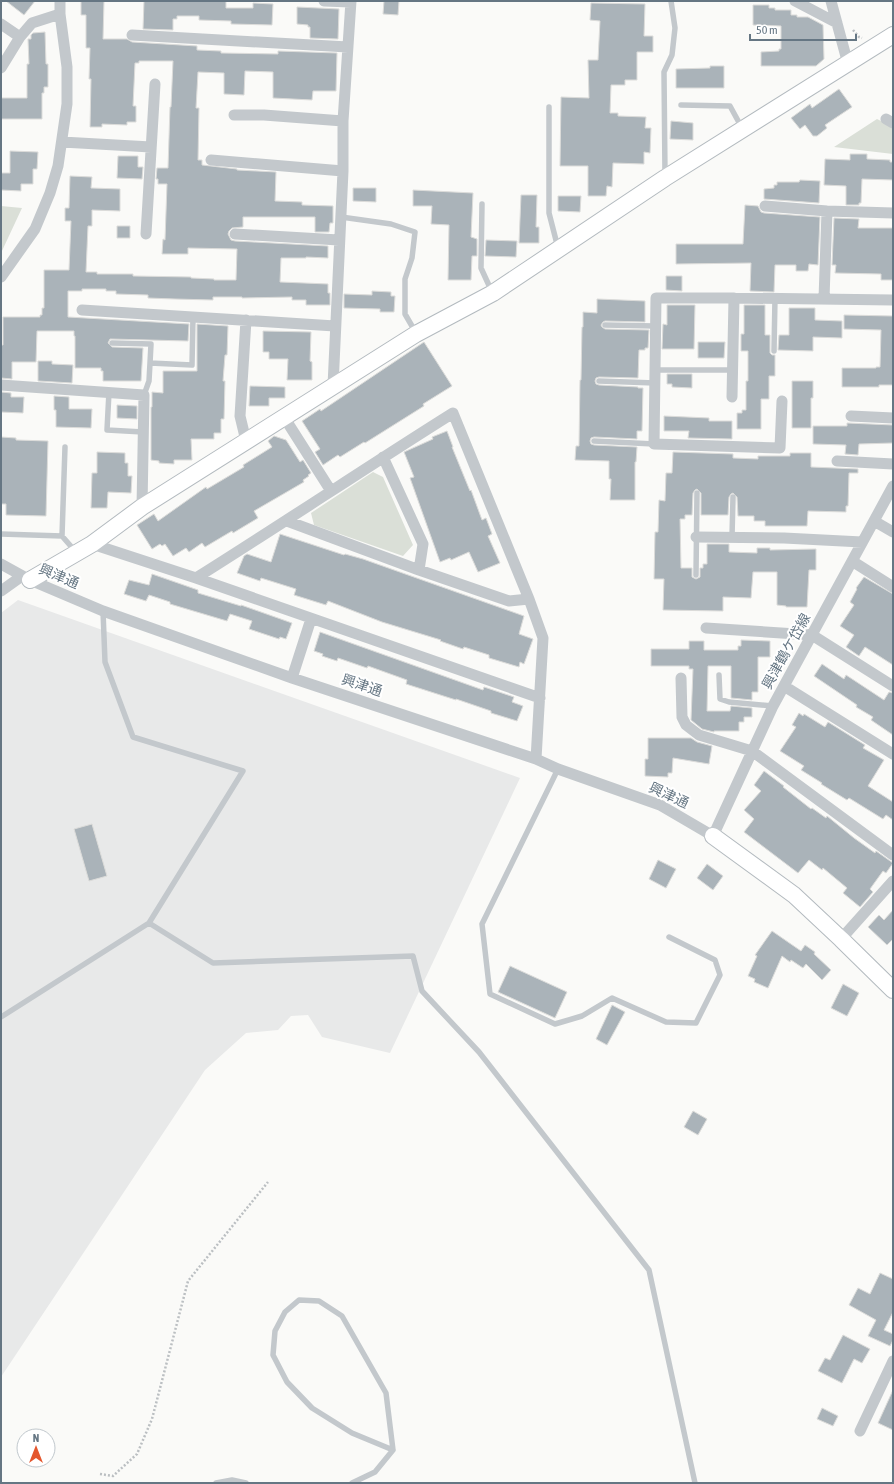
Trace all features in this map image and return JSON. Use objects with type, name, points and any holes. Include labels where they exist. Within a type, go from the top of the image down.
[{"type":"street","points":[[1,277],[35,229],[50,193],[58,166],[67,104],[68,68],[60,14],[60,1]]},
{"type":"street","points":[[324,1],[351,2],[344,121],[333,386]]},
{"type":"street","points":[[795,1],[837,23]]},
{"type":"street","points":[[831,1],[848,64]]},
{"type":"street","points":[[1,68],[20,38],[32,23],[60,14]]},
{"type":"street","points":[[1,24],[20,38]]},
{"type":"street","points":[[132,35],[348,47]]},
{"type":"street","points":[[1,591],[92,544],[142,507],[416,334],[493,293],[665,178],[893,35]]},
{"type":"street","points":[[146,234],[155,84]]},
{"type":"street","points":[[234,115],[264,115],[344,121]]},
{"type":"street","points":[[62,142],[151,147]]},
{"type":"street","points":[[211,160],[343,171]]},
{"type":"street","points":[[765,206],[827,211],[893,212]]},
{"type":"street","points":[[824,299],[827,211]]},
{"type":"street","points":[[235,234],[339,240]]},
{"type":"street","points":[[782,400],[780,448],[654,444],[656,298],[893,300]]},
{"type":"street","points":[[732,398],[734,298]]},
{"type":"street","points":[[82,310],[335,326]]},
{"type":"street","points":[[246,320],[240,416],[246,441]]},
{"type":"street","points":[[1,385],[144,395],[142,507]]},
{"type":"street","points":[[196,578],[453,413],[529,599],[543,638],[536,759]]},
{"type":"street","points":[[851,416],[893,418]]},
{"type":"street","points":[[284,417],[331,490]]},
{"type":"street","points":[[383,457],[423,544],[419,570]]},
{"type":"street","points":[[837,461],[893,464]]},
{"type":"street","name":"興津鶴ケ岱線","points":[[713,836],[773,706],[893,486]]},
{"type":"street","points":[[287,520],[419,570],[509,601],[529,599]]},
{"type":"street","points":[[874,521],[893,532]]},
{"type":"street","points":[[696,537],[862,542]]},
{"type":"street","points":[[92,544],[196,578],[540,698]]},
{"type":"street","points":[[852,561],[893,587]]},
{"type":"street","name":"興津通","points":[[1,564],[26,578],[103,611],[292,678],[536,759],[660,805],[713,836]]},
{"type":"street","points":[[292,678],[311,619]]},
{"type":"street","points":[[706,628],[812,635],[893,686]]},
{"type":"street","points":[[681,678],[682,717],[686,725],[699,736],[752,751],[893,855]]},
{"type":"street","points":[[784,686],[893,754]]},
{"type":"street","points":[[713,836],[794,895],[893,990]]},
{"type":"street","points":[[841,939],[893,881]]},
{"type":"street","points":[[860,1431],[893,1361]]},
{"type":"lane","points":[[665,178],[664,72],[672,55],[675,28],[671,1]]},
{"type":"lane","points":[[681,105],[730,106],[742,130]]},
{"type":"lane","points":[[549,107],[549,214],[558,250]]},
{"type":"lane","points":[[482,204],[481,268],[493,293]]},
{"type":"lane","points":[[341,216],[391,224],[415,232],[412,258],[405,279],[405,314],[416,334]]},
{"type":"lane","points":[[774,351],[775,298]]},
{"type":"lane","points":[[150,363],[192,365],[193,317]]},
{"type":"lane","points":[[605,325],[655,326]]},
{"type":"lane","points":[[112,343],[151,344],[149,381],[144,395]]},
{"type":"lane","points":[[655,370],[732,370]]},
{"type":"lane","points":[[599,381],[655,383]]},
{"type":"lane","points":[[109,392],[107,430],[143,432]]},
{"type":"lane","points":[[594,441],[654,444]]},
{"type":"lane","points":[[65,447],[62,536],[76,553]]},
{"type":"lane","points":[[696,575],[697,493]]},
{"type":"lane","points":[[732,537],[733,497]]},
{"type":"lane","points":[[1,534],[62,536]]},
{"type":"lane","points":[[1,1017],[148,923],[243,771],[133,737],[105,662],[103,611]]},
{"type":"lane","points":[[719,676],[720,699],[729,702],[773,706]]},
{"type":"lane","points":[[558,768],[482,924],[490,994],[555,1024],[582,1016],[612,998],[666,1022],[696,1023],[720,975],[715,960],[669,937]]},
{"type":"lane","points":[[148,923],[212,963],[413,956],[422,991],[479,1052],[649,1270],[695,1483]]},
{"type":"lane","points":[[352,1483],[375,1472],[393,1450],[386,1393],[342,1316],[319,1301],[299,1300],[285,1312],[275,1331],[273,1356],[287,1382],[312,1408],[352,1433],[393,1450]]},
{"type":"lane","points":[[216,1483],[232,1480],[246,1483]]},
{"type":"path","points":[[852,29],[858,38],[864,39]]},
{"type":"path","points":[[100,1474],[113,1476],[137,1454],[152,1419],[188,1281],[268,1182]]},
{"type":"shaded area","points":[[877,119],[893,127],[893,154],[834,147]]},
{"type":"shaded area","points":[[1,206],[22,208],[1,253]]},
{"type":"shaded area","points":[[373,472],[383,477],[413,545],[403,556],[314,525],[311,513]]},
{"type":"shaded area","points":[[18,600],[520,778],[390,1053],[322,1037],[308,1015],[291,1016],[278,1030],[246,1033],[205,1070],[1,1377],[1,613]]},
{"type":"building","points":[[6,1],[35,1],[24,15]]},
{"type":"building","points":[[81,1],[104,1],[103,39],[127,39],[132,42],[197,46],[197,50],[221,51],[221,53],[278,54],[278,51],[337,53],[336,91],[313,91],[312,100],[273,98],[273,72],[245,71],[244,95],[224,94],[224,73],[198,72],[196,108],[199,108],[198,160],[202,160],[202,165],[237,170],[276,172],[275,201],[302,202],[302,205],[333,206],[333,223],[330,223],[329,232],[315,232],[315,217],[243,217],[243,227],[232,228],[228,234],[231,240],[235,241],[328,246],[328,258],[281,258],[280,282],[328,284],[330,305],[306,305],[306,300],[292,300],[292,297],[213,297],[213,300],[175,299],[148,298],[148,295],[116,294],[116,291],[106,291],[106,289],[82,289],[82,291],[68,291],[68,317],[189,324],[188,341],[110,339],[108,343],[112,347],[143,348],[141,381],[103,381],[103,371],[101,371],[101,368],[75,368],[74,331],[37,331],[36,362],[12,362],[12,379],[1,378],[3,317],[40,317],[40,315],[42,315],[42,308],[44,308],[44,270],[69,270],[71,221],[65,221],[65,208],[69,208],[70,176],[92,177],[91,188],[120,189],[120,211],[92,210],[92,226],[88,226],[86,272],[97,272],[97,274],[133,274],[133,276],[191,277],[214,280],[236,280],[237,249],[188,248],[188,254],[162,254],[163,239],[165,240],[167,184],[158,184],[158,179],[156,179],[157,168],[168,168],[173,61],[139,61],[139,63],[135,63],[133,106],[136,106],[136,122],[127,122],[127,125],[102,124],[102,127],[90,127],[90,48],[86,48],[86,15],[81,15]]},
{"type":"building","points":[[144,1],[226,1],[226,8],[253,8],[253,3],[273,4],[272,25],[231,24],[231,21],[199,20],[199,16],[177,16],[177,19],[173,19],[173,30],[143,29]]},
{"type":"building","points":[[384,1],[399,1],[398,15],[383,14]]},
{"type":"building","points":[[591,3],[645,4],[644,36],[653,36],[653,52],[637,52],[637,80],[625,80],[625,85],[611,85],[610,113],[618,113],[618,116],[646,117],[645,128],[651,128],[650,153],[644,152],[644,164],[613,163],[612,187],[607,186],[606,196],[588,196],[588,166],[560,166],[561,97],[589,98],[588,60],[598,60],[600,21],[590,20]]},
{"type":"building","points":[[753,5],[769,5],[769,8],[775,8],[775,10],[791,10],[791,15],[797,15],[797,17],[808,17],[823,25],[824,59],[816,66],[761,66],[761,52],[779,51],[779,49],[781,49],[781,26],[753,25]]},
{"type":"building","points":[[297,7],[339,9],[338,39],[310,38],[310,27],[308,27],[308,25],[297,24]]},
{"type":"building","points":[[45,32],[46,64],[48,64],[48,87],[44,87],[44,93],[42,93],[42,119],[1,119],[1,98],[27,98],[27,64],[29,64],[28,39],[31,39],[31,35],[33,33]]},
{"type":"building","points":[[710,66],[724,66],[724,88],[676,88],[676,69],[710,68]]},
{"type":"building","points":[[839,89],[852,107],[825,125],[827,128],[817,136],[813,136],[805,125],[800,129],[791,118],[810,104],[812,108]]},
{"type":"building","points":[[671,121],[693,123],[693,140],[670,139]]},
{"type":"building","points":[[10,151],[38,152],[37,169],[33,169],[33,184],[21,184],[21,191],[1,190],[1,173],[10,173]]},
{"type":"building","points":[[850,154],[867,154],[867,159],[890,160],[890,162],[893,162],[893,180],[862,179],[861,203],[859,203],[859,205],[846,205],[846,186],[824,185],[825,159],[850,160]]},
{"type":"building","points":[[118,156],[138,156],[138,167],[143,167],[142,179],[117,178]]},
{"type":"building","points":[[800,180],[820,181],[819,203],[764,199],[764,189],[774,188],[774,185],[777,185],[777,182],[799,182]]},
{"type":"building","points":[[353,188],[376,188],[376,202],[353,201]]},
{"type":"building","points":[[413,190],[473,193],[471,237],[477,239],[477,256],[472,256],[471,280],[448,280],[449,225],[431,224],[432,206],[413,206]]},
{"type":"building","points":[[521,195],[537,195],[536,227],[539,227],[539,243],[519,243]]},
{"type":"building","points":[[558,196],[581,196],[580,212],[558,211]]},
{"type":"building","points":[[745,205],[758,206],[761,212],[764,213],[820,217],[818,265],[809,264],[808,271],[796,271],[796,265],[775,265],[774,292],[750,291],[751,263],[676,264],[676,244],[743,244]]},
{"type":"building","points":[[834,218],[859,219],[858,228],[893,228],[893,280],[881,280],[881,274],[835,273],[836,265],[832,265]]},
{"type":"building","points":[[117,226],[130,226],[130,238],[117,238]]},
{"type":"building","points":[[486,240],[517,241],[516,257],[485,256]]},
{"type":"building","points":[[666,276],[682,276],[682,291],[666,290]]},
{"type":"building","points":[[372,291],[391,292],[391,296],[395,296],[394,312],[380,312],[380,309],[344,308],[344,294],[372,295]]},
{"type":"building","points":[[597,299],[645,301],[645,322],[605,321],[601,325],[605,329],[649,330],[648,348],[645,348],[645,350],[639,350],[638,378],[599,377],[596,378],[595,381],[596,384],[599,385],[643,388],[642,431],[637,431],[637,439],[594,437],[591,438],[590,441],[591,444],[594,445],[637,447],[635,462],[635,500],[610,500],[611,479],[609,479],[609,461],[575,460],[576,446],[579,446],[583,312],[597,313]]},
{"type":"building","points":[[667,305],[695,305],[694,349],[662,349],[663,324],[667,325]]},
{"type":"building","points":[[744,305],[765,305],[765,335],[770,335],[770,353],[775,355],[775,376],[769,376],[769,399],[761,399],[761,429],[737,429],[737,413],[742,413],[742,410],[746,410],[746,381],[748,381],[748,351],[741,351],[741,334],[744,334]]},
{"type":"building","points":[[789,308],[815,308],[815,320],[842,321],[842,338],[813,337],[813,351],[778,350],[779,335],[789,335]]},
{"type":"building","points":[[844,315],[893,316],[893,385],[879,385],[879,387],[842,387],[842,368],[880,367],[881,330],[844,329]]},
{"type":"building","points":[[197,324],[228,326],[227,355],[225,355],[223,381],[225,381],[224,419],[221,419],[221,433],[214,433],[214,439],[191,439],[192,460],[174,460],[174,464],[159,463],[159,461],[151,460],[152,392],[163,393],[163,371],[197,371]]},
{"type":"building","points":[[263,331],[311,332],[310,361],[312,362],[312,380],[287,380],[288,359],[269,359],[269,352],[263,352]]},
{"type":"building","points":[[424,342],[452,386],[423,404],[424,406],[365,443],[364,442],[340,457],[338,455],[323,465],[315,452],[320,449],[302,421],[320,409],[321,411]]},
{"type":"building","points":[[698,342],[725,342],[724,358],[698,358]]},
{"type":"building","points":[[38,361],[52,361],[52,364],[73,365],[72,383],[38,381]]},
{"type":"building","points":[[667,374],[692,374],[692,388],[672,387],[672,384],[667,384]]},
{"type":"building","points":[[792,381],[813,381],[813,398],[811,398],[811,428],[792,428]]},
{"type":"building","points":[[250,386],[285,387],[285,398],[269,398],[269,406],[249,406]]},
{"type":"building","points":[[1,392],[11,393],[11,397],[24,397],[23,413],[1,412]]},
{"type":"building","points":[[54,396],[69,397],[69,409],[92,409],[91,428],[56,427]]},
{"type":"building","points":[[117,405],[137,406],[137,419],[117,418]]},
{"type":"building","points":[[664,416],[709,418],[709,421],[732,421],[732,439],[688,438],[689,431],[664,431]]},
{"type":"building","points":[[847,423],[893,425],[893,443],[859,444],[858,455],[845,454],[846,445],[813,444],[813,426],[847,426]]},
{"type":"building","points":[[447,431],[452,447],[470,491],[471,490],[482,520],[486,518],[492,534],[488,536],[500,563],[478,572],[469,552],[451,560],[450,558],[440,562],[410,478],[414,477],[404,452]]},
{"type":"building","points":[[274,436],[286,440],[300,462],[303,460],[311,473],[303,480],[304,482],[254,511],[258,518],[205,547],[202,543],[189,552],[186,548],[173,556],[165,544],[162,546],[160,544],[152,549],[137,525],[154,514],[158,521],[206,487],[207,489],[244,467],[243,465],[272,447],[268,441]]},
{"type":"building","points":[[1,437],[16,438],[16,440],[48,441],[46,516],[6,515],[6,504],[1,504]]},
{"type":"building","points":[[97,452],[125,453],[125,463],[128,463],[128,476],[132,476],[131,493],[108,492],[107,508],[91,508],[92,473],[97,473]]},
{"type":"building","points":[[673,452],[733,454],[733,458],[758,459],[758,456],[790,456],[790,453],[811,453],[811,467],[858,469],[858,473],[849,473],[848,506],[846,506],[846,512],[808,511],[807,526],[765,526],[765,521],[754,521],[754,516],[738,516],[737,497],[733,493],[729,497],[728,515],[701,515],[701,493],[697,489],[693,493],[692,515],[685,515],[685,519],[680,519],[681,568],[692,568],[692,577],[696,579],[700,577],[700,568],[703,568],[703,564],[707,564],[707,544],[729,544],[729,552],[757,553],[757,548],[770,548],[770,550],[816,549],[816,570],[809,570],[807,607],[786,607],[777,605],[777,572],[753,572],[751,598],[723,597],[723,611],[663,610],[664,579],[654,579],[655,532],[658,532],[659,500],[665,501],[666,473],[672,473]]},
{"type":"building","points":[[280,534],[344,555],[363,559],[524,616],[519,634],[533,639],[524,664],[520,662],[519,667],[489,658],[489,655],[464,647],[463,649],[440,641],[441,640],[382,622],[328,601],[326,605],[294,595],[296,589],[261,578],[260,581],[237,573],[244,556],[247,554],[271,562]]},
{"type":"building","points":[[152,574],[198,590],[198,593],[241,605],[292,623],[286,639],[280,637],[279,639],[249,629],[252,621],[230,614],[227,621],[170,604],[170,602],[149,595],[146,601],[124,594],[129,580],[149,585]]},
{"type":"building","points":[[864,577],[893,594],[893,665],[865,647],[859,656],[846,647],[854,635],[840,626],[854,605],[850,602],[857,589],[856,588]]},
{"type":"building","points":[[320,632],[483,690],[484,687],[514,697],[512,702],[523,706],[517,721],[491,713],[491,711],[456,699],[406,684],[407,680],[368,666],[367,668],[338,658],[337,661],[322,656],[323,654],[314,651]]},
{"type":"building","points":[[741,640],[770,641],[770,657],[758,657],[758,692],[752,692],[752,700],[731,698],[731,666],[708,666],[707,711],[730,711],[731,706],[752,708],[752,717],[744,717],[744,722],[739,722],[739,731],[714,732],[702,729],[691,720],[693,669],[689,669],[689,666],[651,666],[651,649],[689,649],[689,641],[704,641],[704,650],[738,650],[738,646],[741,646]]},
{"type":"building","points":[[822,664],[844,679],[846,675],[884,700],[889,692],[893,693],[893,735],[871,720],[873,717],[856,707],[857,705],[814,676]]},
{"type":"building","points":[[799,713],[803,716],[804,714],[825,727],[828,722],[865,745],[863,748],[884,760],[868,786],[893,802],[893,820],[886,815],[883,819],[849,798],[847,800],[801,770],[804,766],[780,751],[796,727],[792,725]]},
{"type":"building","points":[[648,738],[691,738],[697,742],[712,746],[709,764],[673,758],[672,773],[668,773],[668,777],[645,776],[645,759],[648,759]]},
{"type":"building","points":[[764,771],[811,809],[812,808],[826,818],[827,816],[875,853],[876,851],[893,863],[886,873],[883,871],[870,889],[873,892],[860,907],[843,893],[847,888],[823,868],[822,870],[809,860],[798,873],[744,832],[754,819],[744,810],[761,791],[754,785]]},
{"type":"building","points":[[92,824],[107,876],[89,881],[74,829]]},
{"type":"building","points":[[658,860],[676,869],[666,888],[649,879]]},
{"type":"building","points":[[707,864],[723,876],[713,890],[697,878]]},
{"type":"building","points":[[893,910],[893,939],[887,945],[868,927],[879,915],[884,920]]},
{"type":"building","points":[[772,931],[801,951],[805,945],[815,952],[814,954],[831,970],[822,980],[806,964],[803,968],[791,960],[790,962],[782,956],[768,988],[754,982],[755,979],[748,976],[757,956],[755,955]]},
{"type":"building","points":[[510,966],[567,992],[555,1018],[498,992]]},
{"type":"building","points":[[843,984],[859,993],[847,1016],[831,1008]]},
{"type":"building","points":[[612,1005],[625,1012],[607,1045],[596,1039]]},
{"type":"building","points":[[693,1111],[707,1119],[698,1135],[684,1127]]},
{"type":"building","points":[[880,1273],[893,1279],[893,1312],[884,1330],[893,1334],[893,1340],[890,1346],[868,1336],[876,1320],[849,1305],[858,1288],[870,1294]]},
{"type":"building","points":[[843,1335],[870,1349],[862,1363],[854,1359],[842,1383],[818,1371],[825,1358],[830,1360]]},
{"type":"building","points":[[893,1390],[893,1430],[878,1423]]},
{"type":"building","points":[[822,1408],[838,1416],[833,1426],[817,1419]]}]
